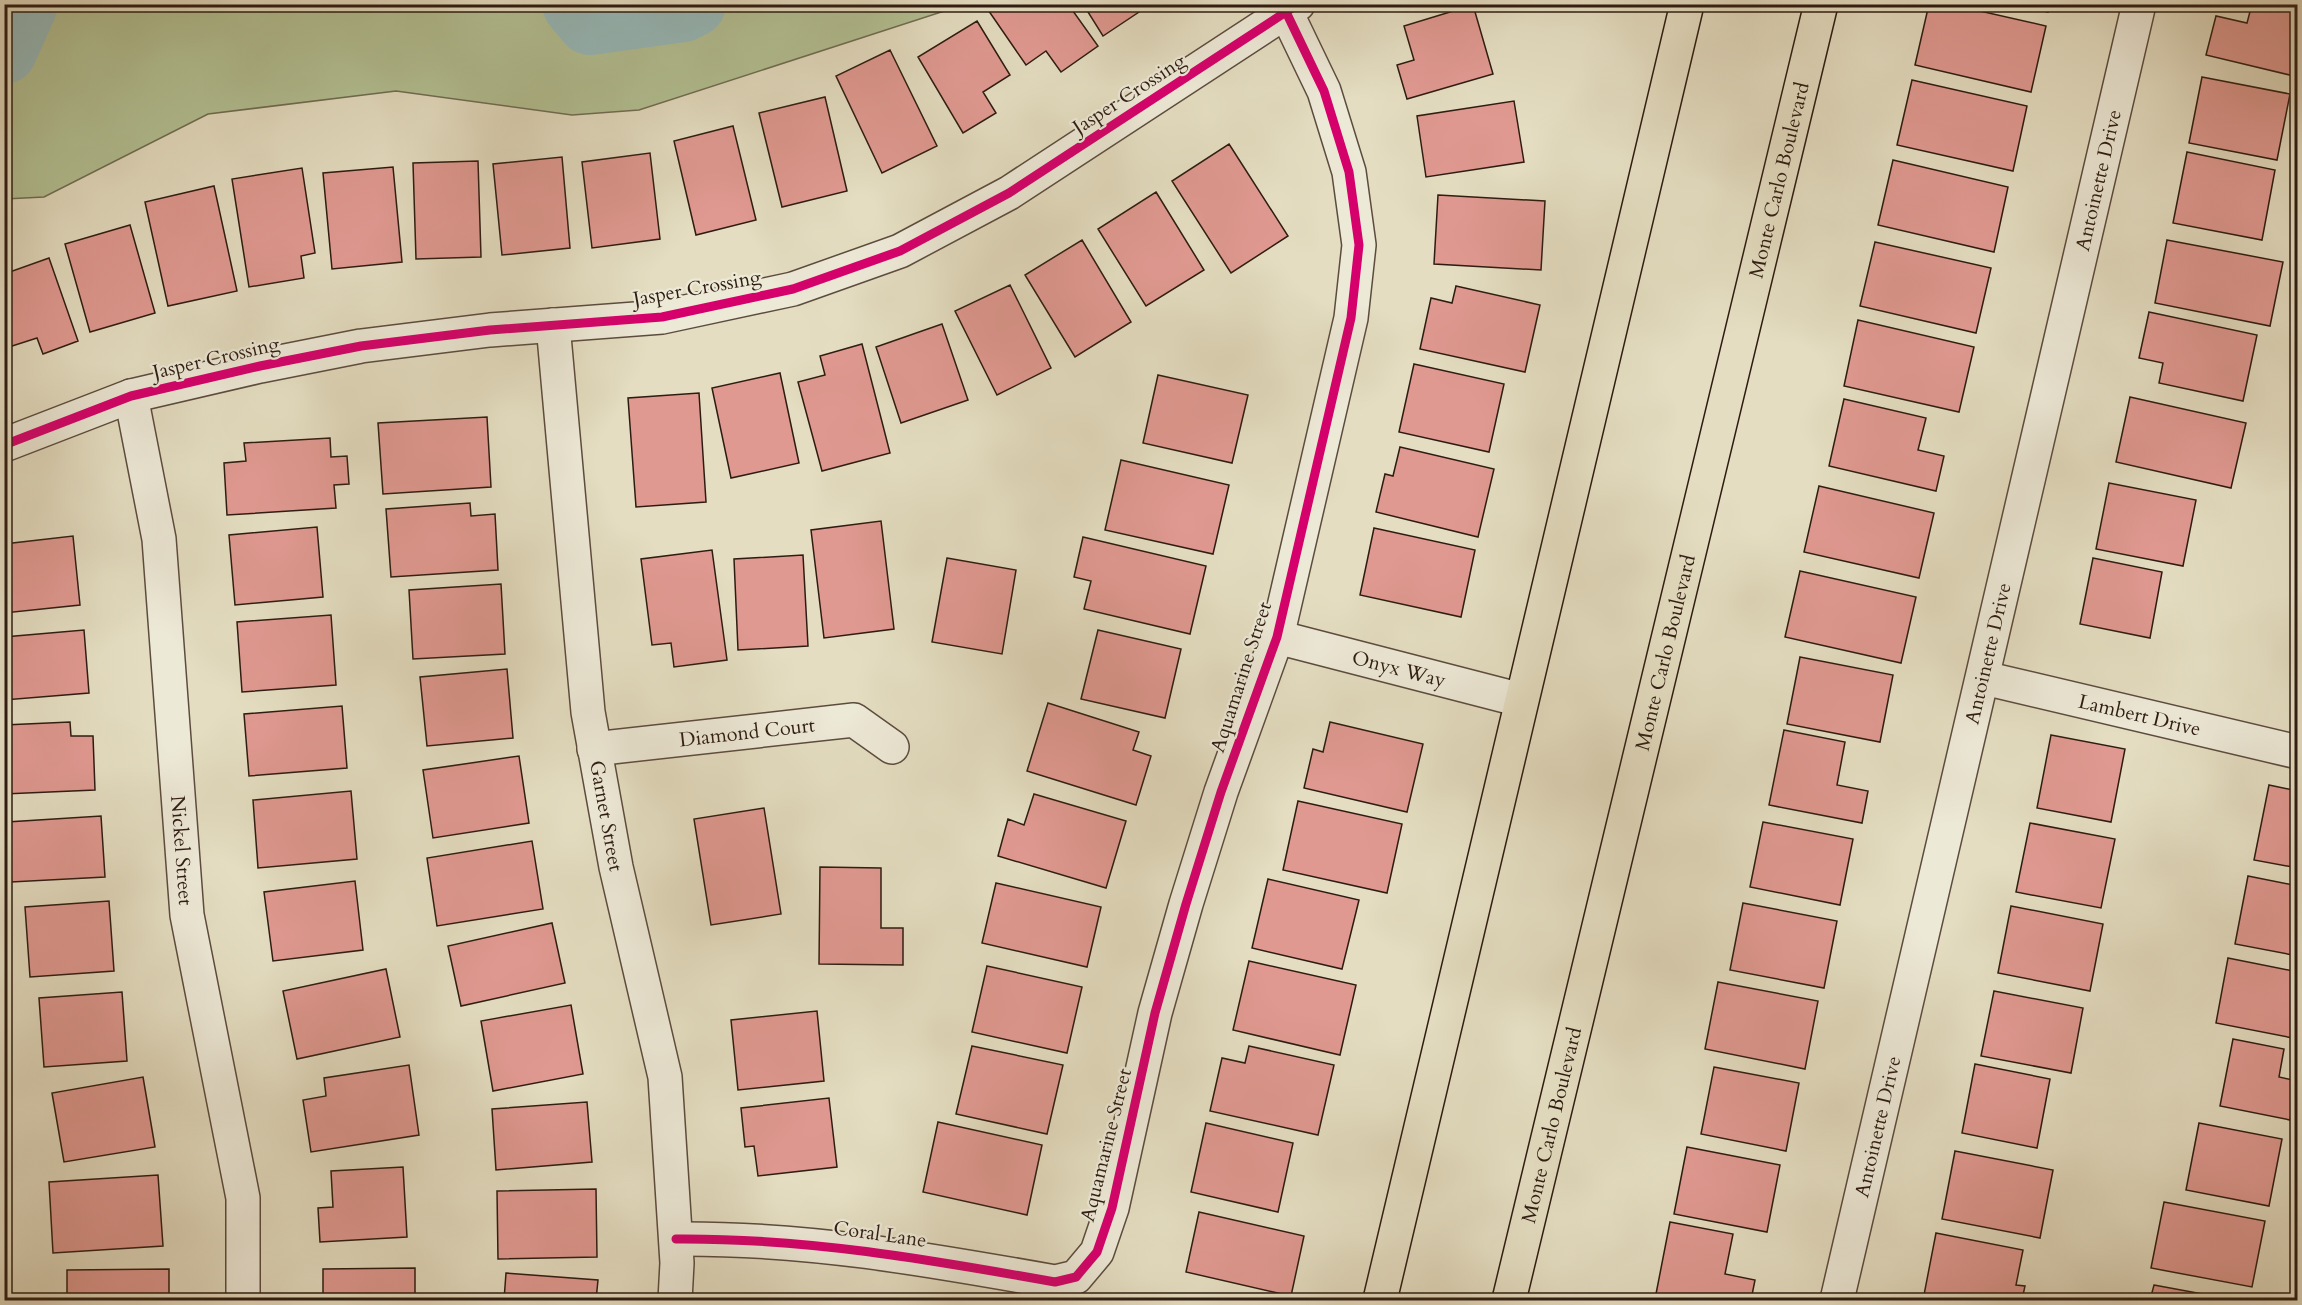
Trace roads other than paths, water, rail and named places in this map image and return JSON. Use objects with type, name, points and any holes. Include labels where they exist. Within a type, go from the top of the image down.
[{"type":"main road","points":[[1380,1300],[1687,4]]},
{"type":"main road","name":"Monte Carlo Boulevard","points":[[1509,1300],[1821,4]]},
{"type":"street","name":"Antoinette Drive","points":[[1837,1300],[1984,678],[2139,4]]},
{"type":"street","name":"Jasper Crossing","points":[[4,445],[131,396],[260,366],[361,346],[490,330],[662,316],[793,289],[900,251],[1009,193],[1292,8]]},
{"type":"street","name":"Aquamarine Street","points":[[1076,1277],[1097,1251],[1112,1208],[1155,1013],[1186,904],[1221,792],[1277,638],[1351,318],[1359,245],[1349,172],[1324,91],[1292,8]]},
{"type":"street","name":"Garnet Street","points":[[553,325],[588,712],[616,867],[665,1077],[676,1239],[675,1300]]},
{"type":"street","name":"Nickel Street","points":[[131,396],[159,539],[187,915],[243,1198],[243,1300]]},
{"type":"street","name":"Onyx Way","points":[[1277,638],[1521,700]]},
{"type":"street","name":"Lambert Drive","points":[[1984,678],[2298,752]]},
{"type":"street","name":"Diamond Court","points":[[594,749],[854,720],[892,747]]},
{"type":"street","name":"Coral Lane","points":[[676,1239],[738,1239],[813,1243],[914,1257],[1055,1282],[1076,1277]]},
{"type":"waterway","points":[[4,51],[25,4]]},
{"type":"waterway","points":[[575,4],[590,22],[683,9],[693,4]]}]
